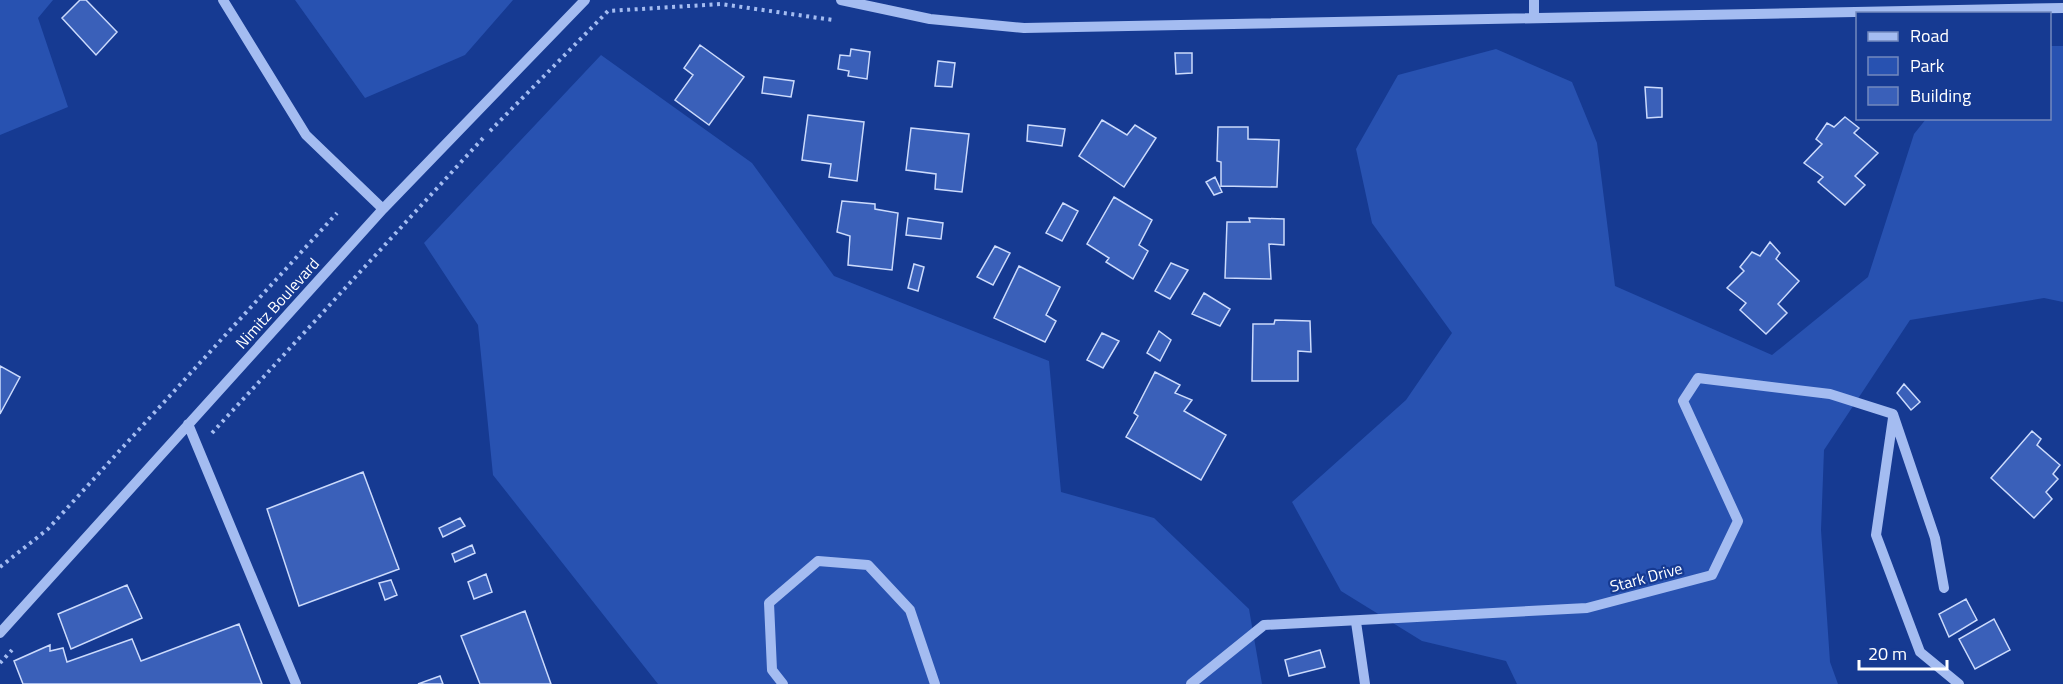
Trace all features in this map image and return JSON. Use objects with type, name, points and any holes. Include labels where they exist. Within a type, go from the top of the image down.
[{"type":"street","points":[[223,0],[306,135],[382,209]]},
{"type":"street","name":"Nimitz Boulevard","points":[[0,633],[382,209],[585,0]]},
{"type":"street","points":[[841,0],[930,19],[1024,28],[1534,18],[2011,5],[2063,8]]},
{"type":"street","points":[[1534,0],[1534,18]]},
{"type":"street","name":"Stark Drive","points":[[1191,684],[1264,625],[1356,622],[1587,608],[1712,575],[1738,521],[1683,401],[1698,378],[1830,394],[1893,414]]},
{"type":"street","points":[[1893,414],[1935,538],[1944,588]]},
{"type":"street","points":[[1893,414],[1876,536],[1920,652],[1959,684]]},
{"type":"street","points":[[188,424],[296,684]]},
{"type":"street","points":[[783,684],[772,670],[769,603],[819,561],[868,565],[910,610],[935,684]]},
{"type":"street","points":[[1356,622],[1365,684]]},
{"type":"path","points":[[210,435],[484,137],[608,11],[721,4],[837,20]]},
{"type":"path","points":[[0,567],[48,529],[337,213]]},
{"type":"path","points":[[0,663],[14,647]]},
{"type":"green space","points":[[0,0],[53,0],[38,18],[68,107],[0,135]]},
{"type":"green space","points":[[295,0],[513,0],[465,55],[365,98]]},
{"type":"green space","points":[[2051,46],[2063,46],[2063,302],[2044,298],[1910,320],[1824,450],[1821,530],[1830,662],[1838,684],[1517,684],[1506,661],[1422,641],[1341,591],[1292,502],[1406,400],[1452,333],[1372,223],[1356,149],[1398,75],[1496,49],[1572,82],[1597,143],[1615,286],[1772,355],[1868,277],[1914,134],[1925,120],[2051,120]]},
{"type":"green space","points":[[601,55],[752,163],[834,276],[1049,361],[1061,492],[1154,518],[1249,609],[1262,684],[658,684],[493,475],[478,325],[424,243]]},
{"type":"building","points":[[80,0],[86,0],[117,32],[96,55],[62,18]]},
{"type":"building","points":[[700,45],[744,77],[709,125],[675,100],[693,75],[684,68]]},
{"type":"building","points":[[851,49],[870,52],[867,79],[848,76],[849,71],[838,69],[840,55],[850,56]]},
{"type":"building","points":[[1175,53],[1192,53],[1192,73],[1176,74]]},
{"type":"building","points":[[938,61],[955,63],[952,87],[935,86]]},
{"type":"building","points":[[764,77],[794,81],[791,97],[762,93]]},
{"type":"building","points":[[1645,87],[1662,88],[1662,117],[1647,118]]},
{"type":"building","points":[[808,115],[864,122],[857,181],[829,177],[831,164],[802,160]]},
{"type":"building","points":[[1845,117],[1859,128],[1854,133],[1878,153],[1855,176],[1865,185],[1845,205],[1818,182],[1823,177],[1804,163],[1822,144],[1816,139],[1827,123],[1834,127]]},
{"type":"building","points":[[1102,120],[1127,135],[1135,125],[1156,138],[1124,187],[1079,156]]},
{"type":"building","points":[[1028,125],[1065,129],[1062,146],[1027,141]]},
{"type":"building","points":[[1218,127],[1248,127],[1248,139],[1279,140],[1277,187],[1221,186],[1221,162],[1217,161]]},
{"type":"building","points":[[911,128],[969,134],[962,192],[935,189],[936,174],[906,170]]},
{"type":"building","points":[[1215,177],[1222,192],[1214,195],[1206,182]]},
{"type":"building","points":[[1114,197],[1152,220],[1139,245],[1148,251],[1133,279],[1106,262],[1109,258],[1087,244]]},
{"type":"building","points":[[842,201],[875,204],[875,209],[898,213],[892,270],[848,265],[850,236],[837,232]]},
{"type":"building","points":[[1063,203],[1078,211],[1062,241],[1046,233]]},
{"type":"building","points":[[908,218],[943,223],[941,239],[906,235]]},
{"type":"building","points":[[1249,218],[1284,219],[1284,245],[1269,244],[1271,279],[1225,278],[1227,222],[1250,222]]},
{"type":"building","points":[[1770,242],[1780,253],[1776,259],[1799,281],[1778,304],[1787,313],[1766,334],[1740,310],[1746,303],[1727,288],[1744,271],[1740,267],[1752,252],[1760,256]]},
{"type":"building","points":[[995,246],[1010,253],[993,285],[977,277]]},
{"type":"building","points":[[1171,263],[1188,270],[1170,299],[1155,291]]},
{"type":"building","points":[[914,264],[924,267],[918,291],[908,288]]},
{"type":"building","points":[[1019,266],[1060,287],[1046,315],[1056,321],[1045,342],[994,318]]},
{"type":"building","points":[[1204,293],[1230,309],[1220,326],[1192,314]]},
{"type":"building","points":[[1275,320],[1310,321],[1311,352],[1298,351],[1298,381],[1252,381],[1253,324],[1274,324]]},
{"type":"building","points":[[1159,331],[1171,340],[1160,361],[1147,353]]},
{"type":"building","points":[[1102,333],[1119,341],[1103,368],[1087,360]]},
{"type":"building","points":[[0,366],[20,377],[0,414]]},
{"type":"building","points":[[1155,372],[1180,385],[1175,393],[1192,400],[1184,411],[1226,435],[1201,480],[1126,437],[1138,416],[1134,413]]},
{"type":"building","points":[[1904,384],[1920,402],[1911,410],[1897,393]]},
{"type":"building","points":[[2032,431],[2041,439],[2037,445],[2060,465],[2053,474],[2058,479],[2046,492],[2052,499],[2034,518],[1991,478]]},
{"type":"building","points":[[363,472],[399,569],[299,606],[267,509]]},
{"type":"building","points":[[460,518],[465,526],[443,537],[439,528]]},
{"type":"building","points":[[472,545],[475,553],[455,562],[452,554]]},
{"type":"building","points":[[486,574],[492,592],[474,599],[468,582]]},
{"type":"building","points":[[391,580],[397,595],[385,600],[379,583]]},
{"type":"building","points":[[127,585],[142,618],[71,649],[58,614]]},
{"type":"building","points":[[1966,599],[1977,620],[1949,637],[1939,614]]},
{"type":"building","points":[[525,611],[551,684],[480,684],[461,636]]},
{"type":"building","points":[[1994,619],[2010,650],[1975,669],[1959,639]]},
{"type":"building","points":[[239,624],[262,684],[23,684],[14,661],[50,645],[50,651],[63,648],[67,662],[132,639],[141,661]]},
{"type":"building","points":[[1320,650],[1325,667],[1289,676],[1285,660]]},
{"type":"building","points":[[440,676],[443,684],[418,684]]}]
